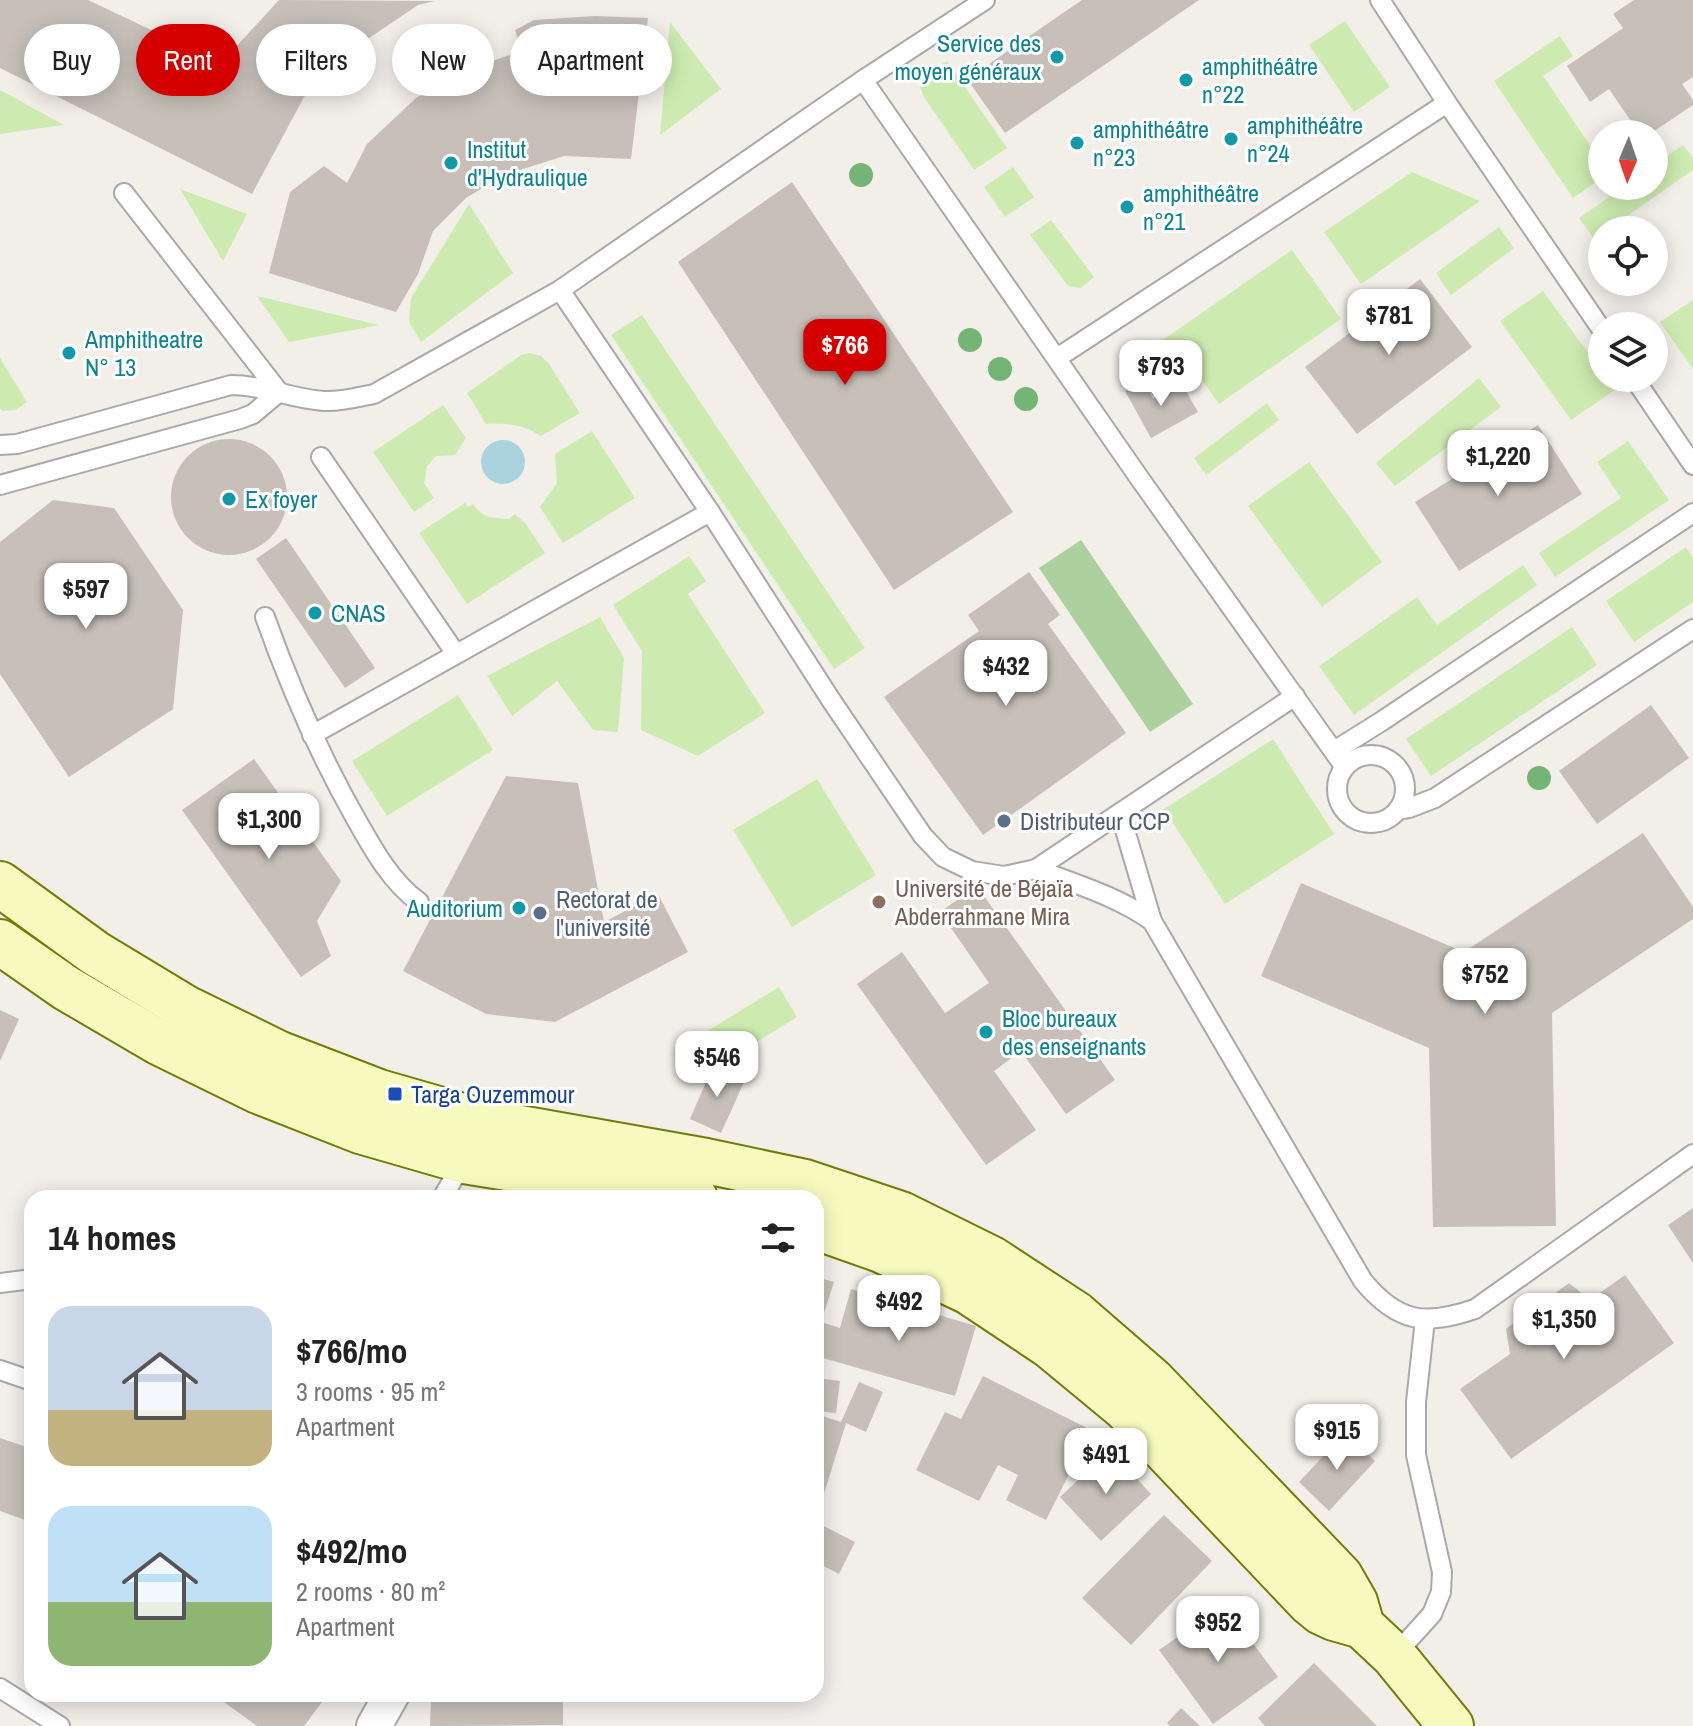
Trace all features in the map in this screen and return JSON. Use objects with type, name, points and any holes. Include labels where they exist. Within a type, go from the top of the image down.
[{"type":"street","points":[[0,884],[95,953],[186,1008],[280,1054],[379,1092],[480,1121],[805,1182],[901,1214],[992,1259],[1076,1314],[1152,1380],[1340,1576],[1355,1602],[1362,1626]]},
{"type":"street","points":[[0,942],[66,988],[160,1043],[258,1091],[360,1131],[464,1161],[644,1190]]},
{"type":"street","points":[[464,1161],[480,1121]]},
{"type":"street","points":[[824,1230],[881,1250],[969,1292],[1050,1346],[1125,1408],[1310,1603],[1334,1618],[1362,1626],[1394,1656],[1451,1726]]},
{"type":"street","points":[[374,1726],[388,1702]]},
{"type":"lane","points":[[0,445],[17,444],[231,385],[248,385],[326,401],[374,394],[560,290],[863,80],[985,0]]},
{"type":"lane","points":[[1380,0],[1590,312]]},
{"type":"lane","points":[[863,80],[1140,479],[1339,758],[1339,803],[1352,817],[1371,824],[1389,818],[1398,810],[1405,788],[1397,766],[1376,755],[1339,758]]},
{"type":"lane","points":[[1057,358],[1447,103]]},
{"type":"lane","points":[[124,193],[279,392]]},
{"type":"lane","points":[[560,290],[710,512],[831,700],[923,836],[943,857],[972,871],[1004,876],[1036,869],[1295,696]]},
{"type":"lane","points":[[0,485],[240,419],[253,414],[279,392]]},
{"type":"lane","points":[[1643,392],[1693,465]]},
{"type":"lane","points":[[321,457],[456,654]]},
{"type":"lane","points":[[312,735],[710,512]]},
{"type":"lane","points":[[1339,758],[1382,721],[1693,513]]},
{"type":"lane","points":[[265,617],[286,675],[338,786],[366,837],[398,885],[419,902]]},
{"type":"lane","points":[[1398,810],[1435,798],[1693,629]]},
{"type":"lane","points":[[1365,755],[1382,721]]},
{"type":"lane","points":[[1120,813],[1152,921],[1363,1281],[1379,1300],[1403,1315],[1425,1319],[1451,1317],[1475,1309],[1693,1154]]},
{"type":"lane","points":[[1036,869],[1114,899],[1152,921]]},
{"type":"lane","points":[[447,1190],[464,1161]]},
{"type":"lane","points":[[0,1283],[24,1280]]},
{"type":"lane","points":[[1394,1656],[1432,1614],[1441,1592],[1442,1572],[1416,1455],[1416,1402],[1425,1319]]},
{"type":"lane","points":[[0,1370],[24,1378]]},
{"type":"lane","points":[[0,1688],[60,1726]]},
{"type":"green space","points":[[1345,21],[1390,87],[1354,112],[1309,45]]},
{"type":"green space","points":[[672,25],[721,89],[660,135],[663,96],[672,96]]},
{"type":"green space","points":[[1560,36],[1573,56],[1543,76],[1588,142],[1588,188],[1573,198],[1494,81]]},
{"type":"green space","points":[[947,61],[1007,148],[974,170],[920,87],[922,77]]},
{"type":"green space","points":[[0,90],[64,125],[0,134]]},
{"type":"green space","points":[[1683,145],[1693,158],[1693,170],[1668,187],[1668,155]]},
{"type":"green space","points":[[1013,167],[1034,197],[1005,217],[984,187]]},
{"type":"green space","points":[[1412,172],[1480,201],[1361,284],[1324,232]]},
{"type":"green space","points":[[180,189],[247,214],[223,261]]},
{"type":"green space","points":[[1605,200],[1650,200],[1627,216],[1588,216],[1588,231],[1579,218]]},
{"type":"green space","points":[[469,204],[513,273],[421,342],[409,322],[411,298]]},
{"type":"green space","points":[[1051,220],[1094,277],[1081,288],[1068,286],[1030,235]]},
{"type":"green space","points":[[1499,227],[1514,248],[1451,295],[1436,273]]},
{"type":"green space","points":[[1292,250],[1341,319],[1219,404],[1188,360],[1162,379],[1144,353]]},
{"type":"green space","points":[[1543,291],[1588,353],[1588,392],[1612,392],[1571,420],[1500,321]]},
{"type":"green space","points":[[257,296],[379,325],[289,342]]},
{"type":"green space","points":[[1693,300],[1693,369],[1668,333],[1668,317]]},
{"type":"green space","points":[[642,315],[865,648],[834,669],[611,335]]},
{"type":"green space","points":[[521,355],[541,356],[549,364],[580,413],[541,436],[515,425],[486,424],[467,393]]},
{"type":"green space","points":[[0,358],[27,402],[16,410],[2,411],[0,408]]},
{"type":"green space","points":[[1479,378],[1501,407],[1395,486],[1376,463]]},
{"type":"green space","points":[[1267,403],[1279,420],[1206,475],[1194,458]]},
{"type":"green space","points":[[443,405],[466,438],[455,455],[436,456],[427,466],[424,483],[434,498],[414,512],[373,452]]},
{"type":"green space","points":[[592,431],[635,498],[563,543],[540,507],[557,483],[555,454]]},
{"type":"green space","points":[[1628,441],[1669,500],[1555,577],[1539,553],[1621,498],[1597,462]]},
{"type":"green space","points":[[1309,462],[1382,562],[1322,607],[1248,506]]},
{"type":"green space","points":[[465,503],[468,507],[473,504],[484,515],[493,518],[509,519],[515,514],[526,524],[545,553],[467,604],[419,533]]},
{"type":"green space","points":[[1081,540],[1193,704],[1150,732],[1039,568]]},
{"type":"green space","points":[[1686,547],[1693,558],[1693,602],[1634,642],[1606,601]]},
{"type":"green space","points":[[689,556],[706,581],[688,594],[765,713],[698,756],[641,730],[642,651],[613,605]]},
{"type":"green space","points":[[1523,565],[1537,585],[1354,715],[1319,666],[1417,597],[1437,625]]},
{"type":"green space","points":[[600,617],[624,658],[618,732],[593,730],[557,681],[512,716],[487,676]]},
{"type":"green space","points":[[1572,627],[1597,665],[1431,776],[1406,739]]},
{"type":"green space","points":[[458,695],[493,750],[387,816],[352,761]]},
{"type":"green space","points":[[1273,739],[1334,834],[1225,904],[1164,809]]},
{"type":"green space","points":[[817,779],[876,875],[792,927],[733,830]]},
{"type":"green space","points":[[779,987],[797,1017],[710,1071],[691,1041]]},
{"type":"water","points":[[503,440],[519,446],[525,462],[519,478],[503,484],[487,478],[481,462],[487,446]]},
{"type":"building","points":[[0,0],[88,0],[139,24],[136,24],[136,96],[240,96],[240,42],[256,25],[256,96],[305,96],[252,194],[56,96],[120,96],[120,24],[24,24],[24,80],[0,68]]},
{"type":"building","points":[[279,0],[435,1],[418,5],[376,33],[376,24],[257,24]]},
{"type":"building","name":"Service des moyen généraux","points":[[1082,0],[1199,0],[1005,133],[967,79]]},
{"type":"building","points":[[1634,0],[1693,0],[1693,77],[1682,84],[1693,105],[1668,122],[1630,120],[1609,89],[1590,102],[1567,66],[1623,28],[1613,14]]},
{"type":"building","name":"Institut d'Hydraulique","points":[[595,16],[648,18],[647,24],[526,24],[534,20]]},
{"type":"building","name":"Institut d'Hydraulique","points":[[510,55],[510,96],[639,96],[631,159],[564,156],[504,175],[466,198],[433,231],[418,274],[396,312],[269,273],[290,192],[324,166],[347,183],[367,144],[420,96],[494,96],[494,60]]},
{"type":"building","points":[[792,182],[1013,512],[894,590],[678,262]]},
{"type":"building","points":[[1420,279],[1472,347],[1357,434],[1305,367]]},
{"type":"building","points":[[1144,382],[1153,399],[1182,384],[1198,412],[1151,438],[1125,391]]},
{"type":"building","points":[[1538,425],[1582,494],[1459,571],[1415,502]]},
{"type":"building","name":"Ex foyer","points":[[229,439],[251,444],[270,456],[282,475],[287,497],[282,519],[270,538],[251,550],[229,555],[207,550],[188,538],[176,519],[171,497],[176,475],[188,456],[207,444]]},
{"type":"building","points":[[53,500],[114,508],[183,610],[173,709],[69,777],[0,674],[0,542]]},
{"type":"building","name":"CNAS","points":[[286,538],[375,668],[345,688],[256,559]]},
{"type":"building","points":[[1029,572],[1060,615],[1048,624],[1126,733],[983,835],[884,697],[979,631],[968,615]]},
{"type":"building","points":[[1651,705],[1689,758],[1597,824],[1559,771]]},
{"type":"building","points":[[254,759],[341,881],[317,921],[331,956],[301,977],[182,810]]},
{"type":"building","name":"Auditorium","points":[[506,776],[578,783],[604,922],[658,894],[688,952],[555,1022],[486,1014],[403,971]]},
{"type":"building","points":[[1643,833],[1693,907],[1693,919],[1552,1013],[1556,1226],[1433,1227],[1429,1048],[1261,976],[1301,883],[1464,952]]},
{"type":"building","name":"Bloc bureaux des enseignants","points":[[977,886],[1115,1080],[1066,1114],[1021,1051],[994,1071],[1036,1130],[986,1165],[857,984],[902,952],[945,1013],[989,983],[940,912]]},
{"type":"building","points":[[0,1010],[19,1019],[0,1061]]},
{"type":"building","points":[[713,1066],[745,1080],[721,1133],[690,1119]]},
{"type":"building","points":[[1693,1208],[1693,1263],[1668,1225]]},
{"type":"building","points":[[1625,1275],[1674,1343],[1511,1459],[1460,1389],[1510,1354],[1506,1329],[1569,1283],[1590,1300]]},
{"type":"building","points":[[824,1279],[834,1282],[824,1313]]},
{"type":"building","points":[[851,1289],[976,1326],[955,1396],[824,1358],[824,1323],[840,1328]]},
{"type":"building","points":[[983,1376],[1091,1430],[1046,1520],[1006,1500],[1018,1475],[998,1465],[979,1501],[916,1470],[945,1412],[961,1419]]},
{"type":"building","points":[[824,1379],[840,1381],[836,1413],[824,1412]]},
{"type":"building","points":[[859,1382],[883,1392],[866,1432],[846,1423],[824,1494],[824,1417],[841,1422]]},
{"type":"building","points":[[1345,1433],[1375,1461],[1329,1511],[1299,1482]]},
{"type":"building","points":[[0,1438],[24,1446],[24,1520],[0,1511]]},
{"type":"building","points":[[1110,1450],[1151,1494],[1101,1541],[1060,1497]]},
{"type":"building","points":[[1164,1515],[1212,1561],[1131,1645],[1082,1598]]},
{"type":"building","points":[[824,1526],[855,1542],[839,1574],[824,1566]]},
{"type":"building","points":[[1224,1604],[1278,1677],[1213,1724],[1159,1650]]},
{"type":"building","points":[[1314,1663],[1377,1726],[1265,1726],[1258,1718]]},
{"type":"building","points":[[224,1702],[322,1702],[304,1726],[257,1726]]},
{"type":"building","points":[[431,1702],[563,1702],[563,1725],[430,1726]]},
{"type":"building","points":[[1181,1708],[1200,1726],[1170,1726],[1167,1723]]},
{"type":"place","name":"Service des moyen généraux","points":[[1057,57]]},
{"type":"place","name":"amphithéâtre n°22","points":[[1186,80]]},
{"type":"place","name":"amphithéâtre n°24","points":[[1231,139]]},
{"type":"place","name":"amphithéâtre n°23","points":[[1077,143]]},
{"type":"place","name":"Institut d'Hydraulique","points":[[451,163]]},
{"type":"place","name":"amphithéâtre n°21","points":[[1127,207]]},
{"type":"place","name":"Amphitheatre N° 13","points":[[69,353]]},
{"type":"place","name":"Ex foyer","points":[[229,499]]},
{"type":"place","name":"CNAS","points":[[315,613]]},
{"type":"place","name":"Distributeur CCP","points":[[1004,821]]},
{"type":"place","name":"Université de Béjaïa Abderrahmane Mira","points":[[879,902]]},
{"type":"place","name":"Auditorium","points":[[519,908]]},
{"type":"place","name":"Rectorat de l'université","points":[[540,913]]},
{"type":"place","name":"Bloc bureaux des enseignants","points":[[986,1032]]},
{"type":"place","name":"Targa Ouzemmour","points":[[395,1094]]}]
